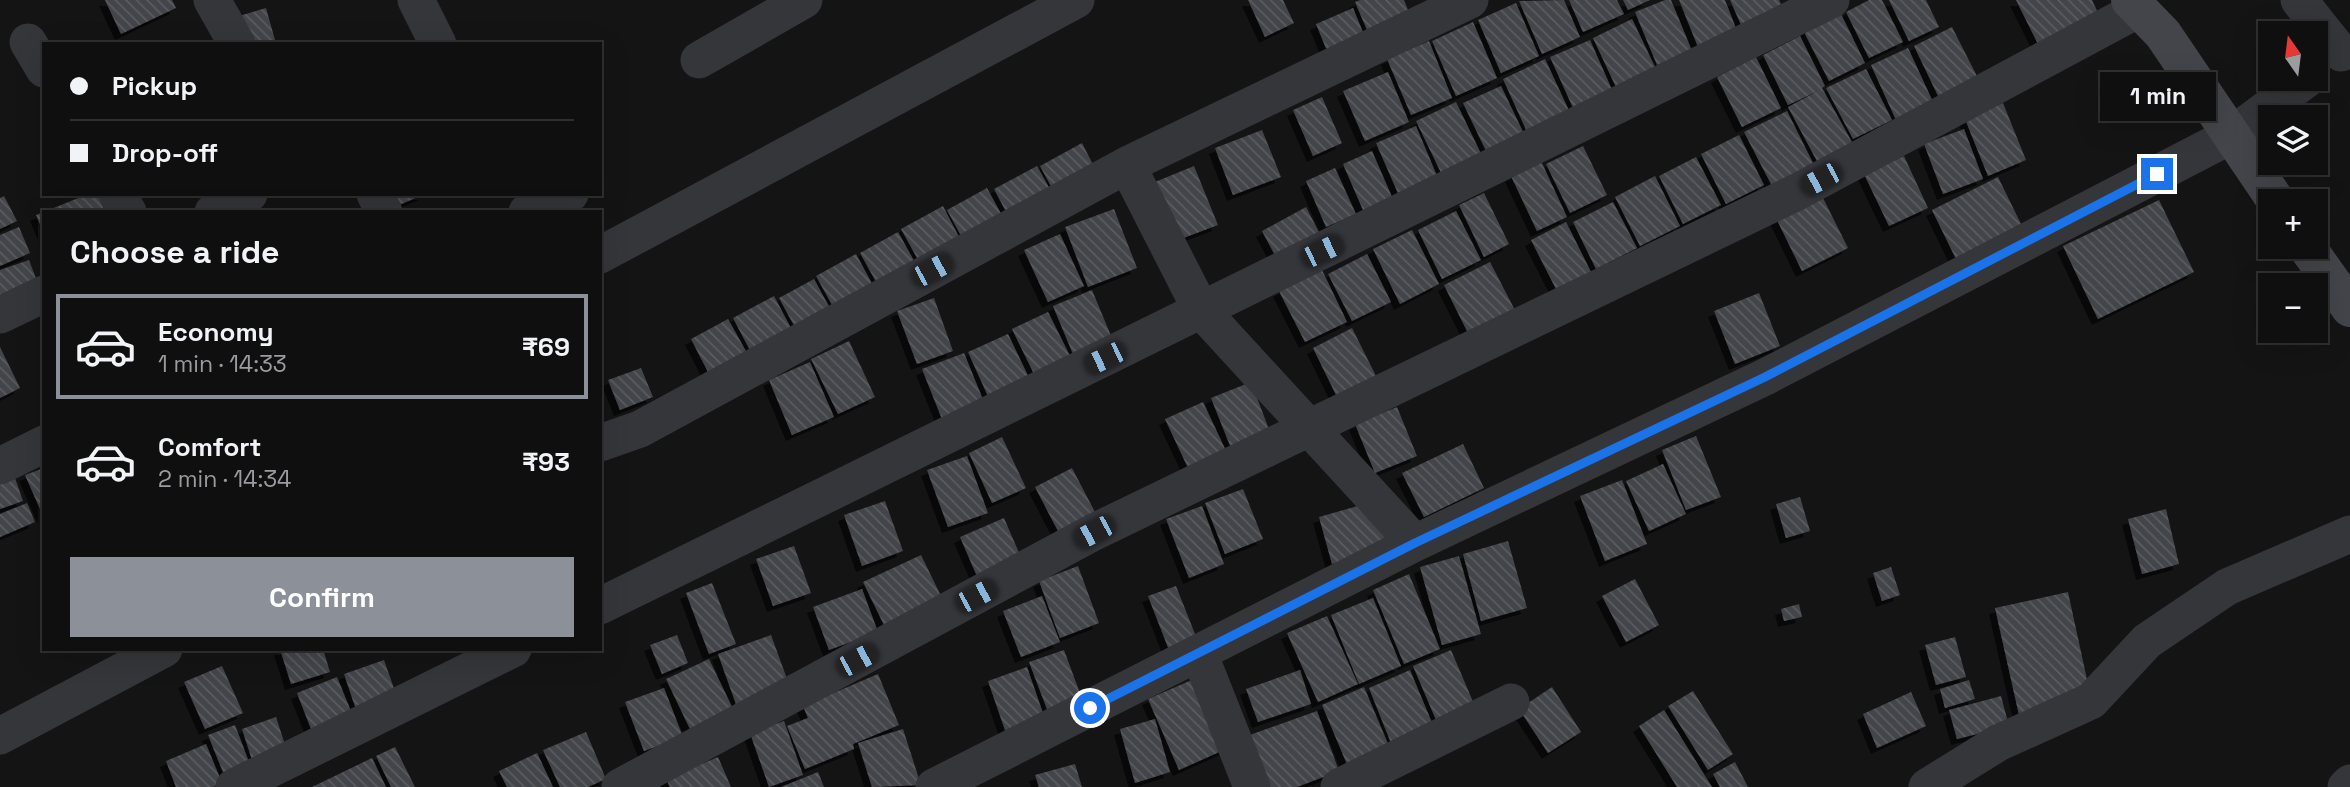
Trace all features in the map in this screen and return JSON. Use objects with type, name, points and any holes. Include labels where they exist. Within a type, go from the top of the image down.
[{"type":"street","points":[[212,0],[236,42]]},
{"type":"street","points":[[416,0],[437,42]]},
{"type":"street","points":[[699,60],[804,0]]},
{"type":"street","points":[[602,254],[1076,0]]},
{"type":"street","points":[[602,442],[640,429],[1127,164],[1471,0]]},
{"type":"street","points":[[602,605],[1832,0]]},
{"type":"street","points":[[2299,0],[2335,57]]},
{"type":"street","points":[[620,787],[1094,532],[1797,192],[2135,5],[2164,34],[2268,189]]},
{"type":"street","points":[[934,787],[1415,543],[1765,377],[2230,136],[2291,91]]},
{"type":"street","points":[[1127,164],[1201,310],[1415,543]]},
{"type":"street","points":[[218,210],[245,196]]},
{"type":"street","points":[[532,210],[565,196]]},
{"type":"street","points":[[2316,259],[2350,307]]},
{"type":"street","points":[[0,316],[42,295]]},
{"type":"street","points":[[0,466],[42,445]]},
{"type":"street","points":[[1927,787],[1998,743],[2091,701],[2147,641],[2227,587],[2350,534]]},
{"type":"street","points":[[0,736],[160,651]]},
{"type":"street","points":[[234,787],[509,651]]},
{"type":"street","points":[[1199,653],[1252,787]]},
{"type":"street","points":[[1339,787],[1511,702]]},
{"type":"street","points":[[2346,787],[2350,783]]},
{"type":"building","points":[[105,0],[172,0],[176,8],[121,34]]},
{"type":"building","points":[[1248,0],[1283,0],[1294,23],[1265,37]]},
{"type":"building","points":[[1404,0],[1412,20],[1370,37],[1355,2]]},
{"type":"building","points":[[1564,0],[1580,37],[1542,54],[1519,1]]},
{"type":"building","points":[[1569,0],[1617,0],[1624,14],[1583,32]]},
{"type":"building","points":[[1623,0],[1650,0],[1628,10]]},
{"type":"building","points":[[1671,0],[1692,51],[1657,65],[1635,12]]},
{"type":"building","points":[[1679,0],[1725,0],[1737,31],[1698,47]]},
{"type":"building","points":[[1730,0],[1779,0],[1783,8],[1742,27]]},
{"type":"building","points":[[1869,0],[1882,0],[1903,42],[1869,58],[1846,12]]},
{"type":"building","points":[[1889,0],[1926,0],[1939,27],[1909,41]]},
{"type":"building","points":[[2016,0],[2092,0],[2099,15],[2039,46]]},
{"type":"building","points":[[1516,3],[1539,56],[1501,73],[1478,20]]},
{"type":"building","points":[[266,8],[275,40],[247,42],[239,16]]},
{"type":"building","points":[[1353,8],[1367,42],[1330,58],[1316,24]]},
{"type":"building","points":[[1840,12],[1865,63],[1829,81],[1803,30]]},
{"type":"building","points":[[1632,19],[1656,69],[1616,87],[1593,38]]},
{"type":"building","points":[[1473,22],[1497,78],[1456,96],[1432,41]]},
{"type":"building","points":[[1952,27],[1980,82],[1941,102],[1914,46]]},
{"type":"building","points":[[1800,36],[1825,86],[1822,88],[1853,144],[1818,163],[1788,107],[1818,91],[1788,105],[1763,55]]},
{"type":"building","points":[[1590,40],[1613,92],[1574,110],[1550,57]]},
{"type":"building","points":[[1429,41],[1452,98],[1411,115],[1387,59]]},
{"type":"building","points":[[1908,48],[1933,102],[1896,120],[1871,65]]},
{"type":"building","points":[[1756,57],[1781,108],[1742,127],[1717,77]]},
{"type":"building","points":[[1545,59],[1571,115],[1528,134],[1503,79]]},
{"type":"building","points":[[1866,69],[1892,120],[1853,139],[1826,88]]},
{"type":"building","points":[[1388,72],[1409,122],[1365,141],[1343,91]]},
{"type":"building","points":[[1501,86],[1525,136],[1487,153],[1463,103]]},
{"type":"building","points":[[1322,97],[1342,143],[1313,156],[1293,110]]},
{"type":"building","points":[[1456,102],[1485,162],[1445,181],[1416,121]]},
{"type":"building","points":[[2003,103],[2026,160],[1988,176],[1965,119]]},
{"type":"building","points":[[1787,111],[1814,165],[1772,186],[1744,132]]},
{"type":"building","points":[[1416,126],[1440,183],[1401,200],[1376,143]]},
{"type":"building","points":[[1964,129],[1983,179],[1943,194],[1924,144]]},
{"type":"building","points":[[1262,130],[1281,177],[1233,195],[1215,148]]},
{"type":"building","points":[[1739,135],[1764,185],[1726,204],[1701,154]]},
{"type":"building","points":[[1082,143],[1100,178],[1059,201],[1040,166]]},
{"type":"building","points":[[1583,146],[1607,195],[1570,213],[1546,164]]},
{"type":"building","points":[[1372,151],[1392,197],[1363,210],[1343,164]]},
{"type":"building","points":[[1904,156],[1928,208],[1889,226],[1864,174]]},
{"type":"building","points":[[1696,157],[1721,205],[1683,224],[1659,176]]},
{"type":"building","points":[[1541,161],[1567,217],[1537,231],[1511,176]]},
{"type":"building","points":[[1037,166],[1056,200],[1012,223],[994,189]]},
{"type":"building","points":[[1194,166],[1218,225],[1178,240],[1155,182]]},
{"type":"building","points":[[1335,168],[1356,214],[1326,227],[1306,181]]},
{"type":"building","points":[[1655,176],[1680,226],[1640,246],[1615,197]]},
{"type":"building","points":[[1998,177],[2023,228],[1957,261],[1932,210]]},
{"type":"building","points":[[987,188],[1006,223],[966,245],[947,210]]},
{"type":"building","points":[[1484,193],[1509,244],[1484,257],[1459,205]]},
{"type":"building","points":[[1821,194],[1848,248],[1802,271],[1775,216]]},
{"type":"building","points":[[4,196],[17,221],[0,229],[0,198]]},
{"type":"building","points":[[83,196],[99,196],[104,210],[49,210]]},
{"type":"building","points":[[387,196],[420,196],[392,208]]},
{"type":"building","points":[[2159,200],[2194,272],[2098,319],[2063,246]]},
{"type":"building","points":[[1613,202],[1637,248],[1596,269],[1573,222]]},
{"type":"building","points":[[943,206],[962,243],[921,265],[901,229]]},
{"type":"building","points":[[1306,207],[1321,236],[1277,259],[1262,231]]},
{"type":"building","points":[[1114,209],[1137,268],[1088,287],[1065,227]]},
{"type":"building","points":[[1456,211],[1481,260],[1442,279],[1418,230]]},
{"type":"building","points":[[42,213],[42,229],[36,215]]},
{"type":"building","points":[[1566,222],[1591,272],[1556,289],[1531,240]]},
{"type":"building","points":[[19,227],[30,253],[0,266],[0,235]]},
{"type":"building","points":[[1412,230],[1439,284],[1400,304],[1373,249]]},
{"type":"building","points":[[898,232],[917,266],[879,287],[860,253]]},
{"type":"building","points":[[1060,234],[1084,286],[1048,302],[1024,250]]},
{"type":"building","points":[[856,254],[876,291],[836,312],[816,276]]},
{"type":"building","points":[[1367,254],[1391,302],[1352,321],[1328,274]]},
{"type":"building","points":[[29,260],[37,281],[0,295],[0,270]]},
{"type":"building","points":[[1490,262],[1518,316],[1471,339],[1444,285]]},
{"type":"building","points":[[1322,270],[1347,322],[1305,342],[1279,291]]},
{"type":"building","points":[[814,279],[832,312],[797,331],[779,298]]},
{"type":"building","points":[[1092,290],[1114,343],[1075,359],[1053,306]]},
{"type":"building","points":[[1759,293],[1780,346],[1735,364],[1714,311]]},
{"type":"building","points":[[774,296],[793,332],[752,354],[733,318]]},
{"type":"building","points":[[934,298],[953,351],[917,364],[897,311]]},
{"type":"building","points":[[1048,312],[1072,360],[1036,378],[1012,329]]},
{"type":"building","points":[[728,319],[747,353],[709,374],[691,339]]},
{"type":"building","points":[[1352,328],[1379,382],[1339,401],[1313,348]]},
{"type":"building","points":[[1008,334],[1032,384],[991,403],[968,352]]},
{"type":"building","points":[[849,341],[875,397],[838,414],[811,359]]},
{"type":"building","points":[[0,347],[20,388],[0,398]]},
{"type":"building","points":[[964,353],[988,412],[946,429],[922,369]]},
{"type":"building","points":[[810,362],[834,417],[792,435],[769,380]]},
{"type":"building","points":[[641,368],[653,397],[620,410],[608,380]]},
{"type":"building","points":[[1251,382],[1270,432],[1231,448],[1211,398]]},
{"type":"building","points":[[1203,402],[1227,453],[1189,470],[1165,419]]},
{"type":"building","points":[[1397,407],[1417,456],[1375,473],[1355,424]]},
{"type":"building","points":[[1696,436],[1721,497],[1686,510],[1662,450]]},
{"type":"building","points":[[1002,437],[1026,488],[992,503],[969,453]]},
{"type":"building","points":[[1463,444],[1484,488],[1424,517],[1402,473]]},
{"type":"building","points":[[967,456],[988,513],[948,527],[927,470]]},
{"type":"building","points":[[1663,464],[1686,514],[1649,531],[1626,481]]},
{"type":"building","points":[[1072,468],[1096,514],[1059,533],[1035,487]]},
{"type":"building","points":[[42,469],[42,513],[25,475]]},
{"type":"building","points":[[15,478],[23,501],[0,509],[0,484]]},
{"type":"building","points":[[1622,480],[1647,544],[1605,561],[1580,496]]},
{"type":"building","points":[[1243,489],[1263,539],[1225,554],[1205,503]]},
{"type":"building","points":[[1800,497],[1810,531],[1786,538],[1776,504]]},
{"type":"building","points":[[885,501],[903,551],[862,566],[844,515]]},
{"type":"building","points":[[1375,501],[1388,549],[1332,564],[1319,517]]},
{"type":"building","points":[[27,503],[35,522],[0,537],[0,514]]},
{"type":"building","points":[[1202,506],[1224,564],[1189,578],[1166,519]]},
{"type":"building","points":[[2166,509],[2179,564],[2142,574],[2128,519]]},
{"type":"building","points":[[1004,518],[1023,562],[979,581],[960,537]]},
{"type":"building","points":[[1508,541],[1527,608],[1481,621],[1463,554]]},
{"type":"building","points":[[794,546],[811,593],[773,606],[756,559]]},
{"type":"building","points":[[921,555],[942,598],[884,625],[863,582]]},
{"type":"building","points":[[1459,556],[1481,634],[1442,645],[1420,567]]},
{"type":"building","points":[[1078,566],[1099,623],[1060,638],[1039,581]]},
{"type":"building","points":[[1891,567],[1900,595],[1882,601],[1873,573]]},
{"type":"building","points":[[1409,574],[1440,649],[1404,664],[1373,590]]},
{"type":"building","points":[[1635,579],[1659,625],[1626,642],[1602,596]]},
{"type":"building","points":[[712,583],[736,644],[709,654],[686,593]]},
{"type":"building","points":[[1176,586],[1197,639],[1169,650],[1148,596]]},
{"type":"building","points":[[862,589],[878,632],[829,650],[813,607]]},
{"type":"building","points":[[2068,592],[2091,698],[2019,715],[1995,608]]},
{"type":"building","points":[[1042,596],[1060,642],[1021,657],[1003,611]]},
{"type":"building","points":[[1373,598],[1401,666],[1359,684],[1331,615]]},
{"type":"building","points":[[1799,604],[1802,617],[1784,621],[1781,609]]},
{"type":"building","points":[[1327,616],[1358,684],[1318,702],[1287,633]]},
{"type":"building","points":[[677,635],[688,663],[662,674],[650,645]]},
{"type":"building","points":[[771,635],[790,687],[737,707],[718,654]]},
{"type":"building","points":[[1955,637],[1966,677],[1936,685],[1925,645]]},
{"type":"building","points":[[1064,650],[1084,704],[1050,717],[1029,662]]},
{"type":"building","points":[[1451,650],[1477,711],[1439,727],[1413,666]]},
{"type":"building","points":[[281,651],[324,651],[330,672],[291,684]]},
{"type":"building","points":[[709,659],[733,709],[690,729],[666,679]]},
{"type":"building","points":[[384,660],[403,714],[362,727],[344,674]]},
{"type":"building","points":[[222,666],[243,713],[205,729],[184,682]]},
{"type":"building","points":[[1027,667],[1046,722],[1007,736],[988,681]]},
{"type":"building","points":[[1300,670],[1311,704],[1258,722],[1246,689]]},
{"type":"building","points":[[1410,670],[1435,730],[1393,748],[1369,688]]},
{"type":"building","points":[[878,674],[899,725],[853,744],[854,749],[805,769],[787,726],[808,718],[803,706]]},
{"type":"building","points":[[337,677],[359,731],[318,747],[297,693]]},
{"type":"building","points":[[1194,679],[1226,749],[1179,770],[1148,699]]},
{"type":"building","points":[[1969,680],[1975,699],[1945,708],[1940,689]]},
{"type":"building","points":[[1364,687],[1391,751],[1349,769],[1322,705]]},
{"type":"building","points":[[1552,687],[1581,732],[1548,753],[1519,709]]},
{"type":"building","points":[[664,688],[683,737],[644,751],[625,702]]},
{"type":"building","points":[[1693,691],[1733,754],[1708,770],[1668,706]]},
{"type":"building","points":[[1911,692],[1926,726],[1877,748],[1863,714]]},
{"type":"building","points":[[2001,696],[2009,726],[1957,739],[1949,710]]},
{"type":"building","points":[[1664,710],[1712,787],[1677,787],[1639,726]]},
{"type":"building","points":[[1317,711],[1339,771],[1297,787],[1266,787],[1247,736]]},
{"type":"building","points":[[276,717],[290,760],[256,772],[242,729]]},
{"type":"building","points":[[1155,719],[1170,772],[1135,783],[1120,729]]},
{"type":"building","points":[[784,721],[803,775],[769,787],[750,733]]},
{"type":"building","points":[[235,725],[255,778],[229,787],[208,735]]},
{"type":"building","points":[[903,729],[921,785],[872,787],[858,743]]},
{"type":"building","points":[[586,732],[606,779],[588,787],[560,787],[543,750]]},
{"type":"building","points":[[206,744],[222,783],[213,787],[176,787],[166,761]]},
{"type":"building","points":[[395,747],[415,787],[391,787],[376,756]]},
{"type":"building","points":[[537,753],[553,787],[507,787],[499,771]]},
{"type":"building","points":[[718,757],[731,787],[670,787],[666,779]]},
{"type":"building","points":[[372,758],[386,787],[312,787]]},
{"type":"building","points":[[1735,762],[1748,787],[1720,787],[1713,774]]},
{"type":"building","points":[[1075,764],[1082,787],[1039,787],[1035,775]]},
{"type":"building","points":[[818,772],[824,787],[781,787]]},
{"type":"route","points":[[1090,708],[1415,543],[1765,377],[2157,174]]}]
